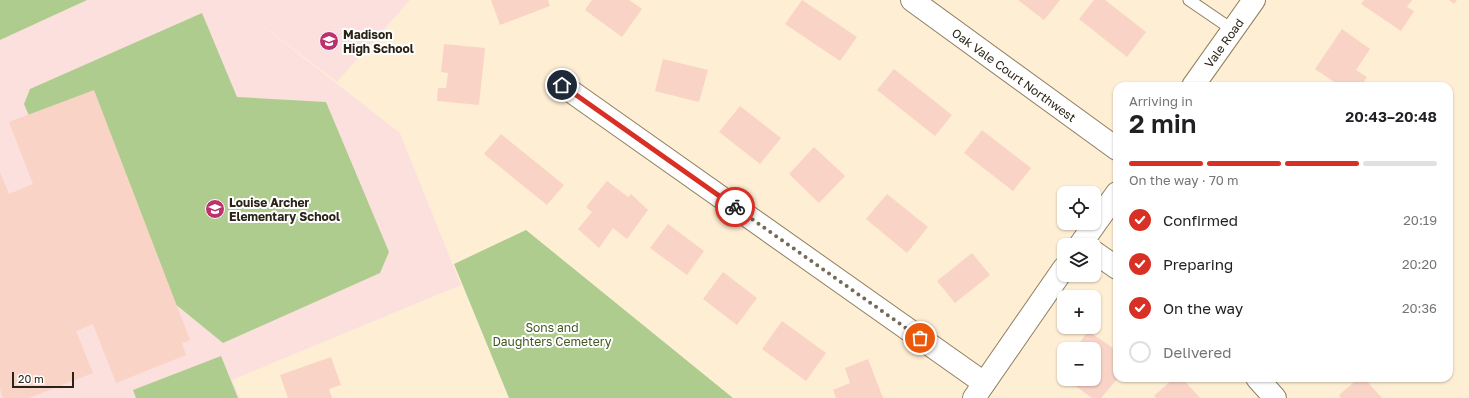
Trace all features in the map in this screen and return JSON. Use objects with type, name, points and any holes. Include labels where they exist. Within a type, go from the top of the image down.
[{"type":"street","name":"Oak Vale Court Northwest","points":[[912,0],[1113,147]]},
{"type":"street","name":"Vale Road","points":[[1196,82],[1254,0]]},
{"type":"street","points":[[562,85],[979,391],[1057,278]]},
{"type":"street","points":[[1090,238],[1113,200]]},
{"type":"street","points":[[1101,257],[1113,265]]},
{"type":"street","points":[[1261,382],[1275,398]]},
{"type":"lane","points":[[1189,0],[1233,30]]},
{"type":"shaded area","name":"Louise Archer Elementary School","points":[[0,0],[410,0],[337,82],[245,12],[400,133],[461,285],[232,380],[240,398],[0,398]]},
{"type":"green space","points":[[0,0],[87,0],[0,40]]},
{"type":"green space","points":[[202,13],[237,97],[326,102],[389,252],[380,273],[223,343],[158,290],[102,283],[24,104],[30,89]]},
{"type":"green space","name":"Sons and Daughters Cemetery","points":[[526,230],[733,398],[509,398],[454,264]]},
{"type":"green space","points":[[221,356],[238,398],[136,398],[133,390]]},
{"type":"building","points":[[491,0],[548,0],[550,6],[500,25]]},
{"type":"building","points":[[592,0],[629,0],[642,9],[622,37],[585,10]]},
{"type":"building","points":[[802,0],[857,37],[840,61],[785,24]]},
{"type":"building","points":[[1018,0],[1060,0],[1044,20]]},
{"type":"building","points":[[1094,0],[1105,0],[1146,32],[1127,57],[1079,19]]},
{"type":"building","points":[[1364,0],[1412,0],[1407,7],[1414,11],[1401,31],[1361,4]]},
{"type":"building","points":[[1449,0],[1457,0],[1454,4]]},
{"type":"building","points":[[1342,29],[1370,49],[1356,70],[1367,77],[1364,82],[1334,82],[1315,69]]},
{"type":"building","points":[[444,44],[485,48],[479,105],[437,101],[438,88],[446,88],[448,73],[441,72]]},
{"type":"building","points":[[663,59],[708,70],[699,102],[655,91]]},
{"type":"building","points":[[894,69],[952,115],[935,136],[877,90]]},
{"type":"building","points":[[94,90],[190,340],[182,343],[186,355],[116,383],[93,324],[76,331],[93,373],[29,398],[3,398],[0,389],[0,172],[9,194],[33,184],[9,122]]},
{"type":"building","points":[[740,106],[781,138],[760,164],[719,132]]},
{"type":"building","points":[[982,130],[1031,168],[1013,191],[964,153]]},
{"type":"building","points":[[501,134],[564,185],[547,205],[484,154]]},
{"type":"building","points":[[814,147],[845,176],[819,203],[789,174]]},
{"type":"building","points":[[607,181],[628,197],[631,194],[648,210],[627,239],[613,228],[599,248],[578,229],[592,212],[586,207]]},
{"type":"building","points":[[887,194],[928,227],[907,253],[866,219]]},
{"type":"building","points":[[668,224],[704,251],[687,275],[650,248]]},
{"type":"building","points":[[972,253],[990,275],[955,303],[937,281]]},
{"type":"building","points":[[723,272],[757,298],[737,325],[703,299]]},
{"type":"building","points":[[782,321],[826,353],[806,381],[762,349]]},
{"type":"building","points":[[1086,334],[1092,334],[1113,348],[1113,382],[1115,382],[1101,398],[1092,398],[1076,386],[1101,386],[1101,342],[1080,342]]},
{"type":"building","points":[[331,357],[341,385],[329,389],[332,398],[288,398],[280,375]]},
{"type":"building","points":[[868,359],[883,398],[836,398],[833,390],[850,383],[845,368]]},
{"type":"building","points":[[1170,382],[1186,382],[1200,398],[1156,398],[1154,396]]},
{"type":"building","points":[[1354,382],[1368,382],[1382,398],[1341,398],[1339,395]]},
{"type":"way so far","points":[[735,207],[920,338]]},
{"type":"place","name":"Madison High School","points":[[329,41]]},
{"type":"place","name":"Louise Archer Elementary School","points":[[215,209]]},
{"type":"route","points":[[562,85],[735,207]]}]
